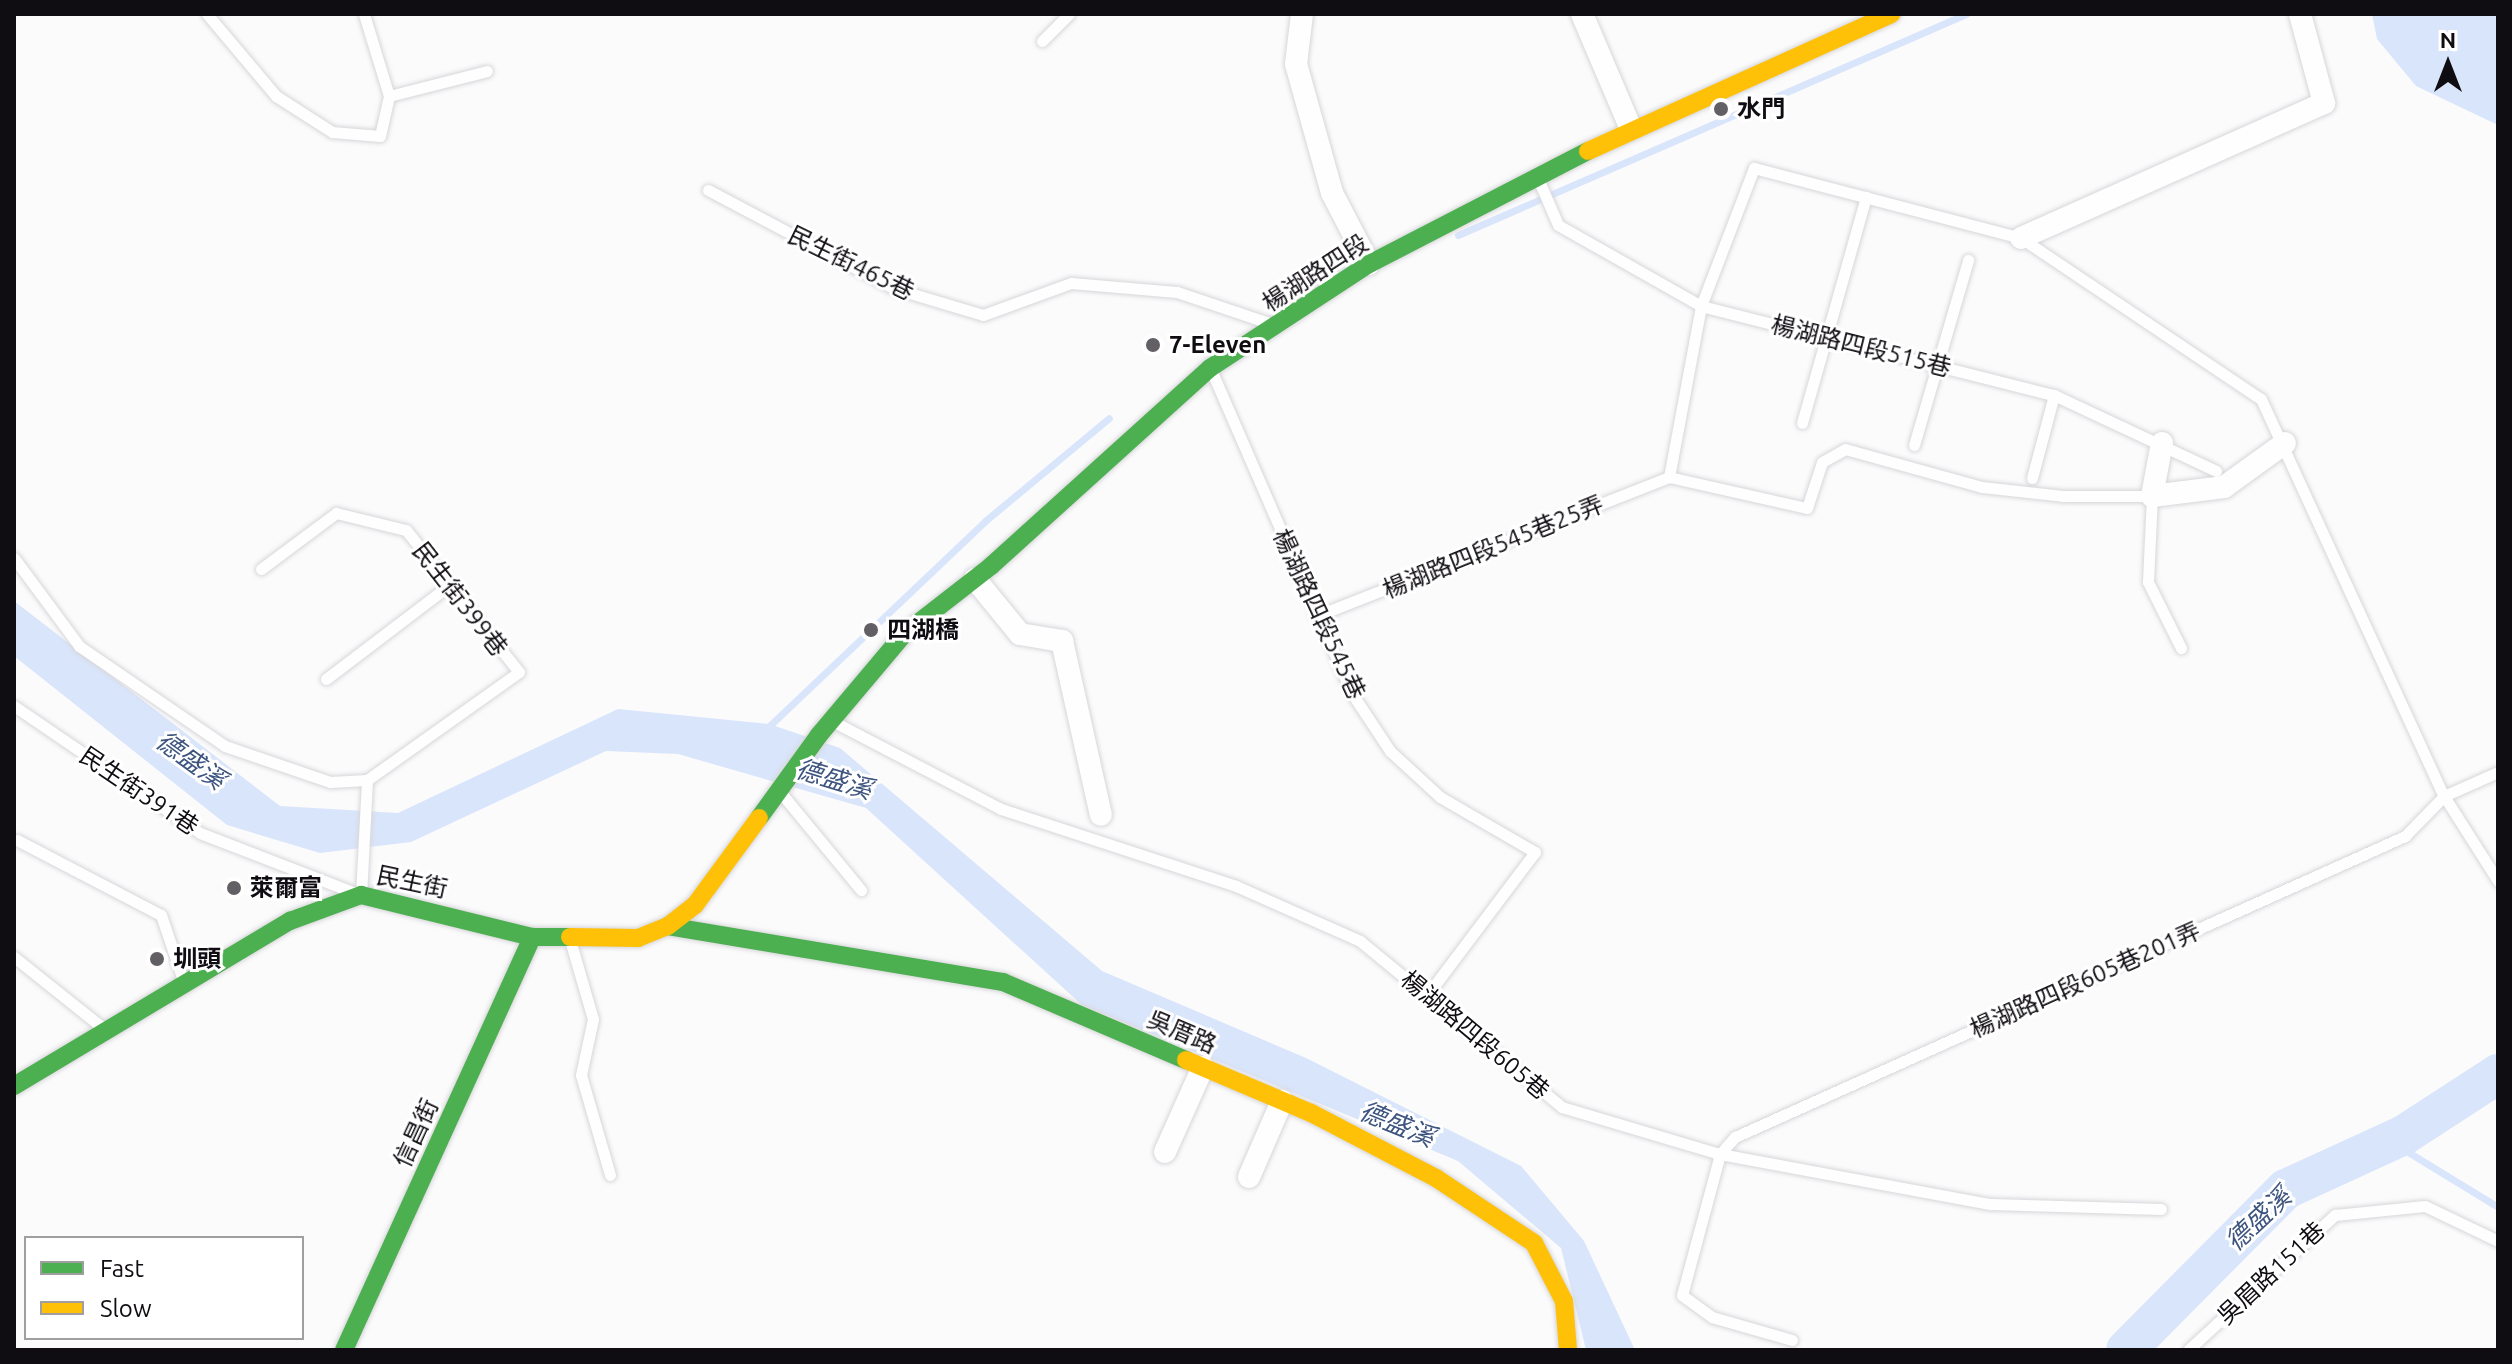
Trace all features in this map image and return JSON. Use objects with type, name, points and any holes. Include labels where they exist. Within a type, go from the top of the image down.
[{"type":"street","points":[[1302,14],[1296,64],[1332,193],[1369,264]]},
{"type":"street","points":[[1582,14],[1631,129]]},
{"type":"street","name":"楊湖路四段","points":[[825,728],[905,633],[975,579],[1210,368],[1369,264],[1539,180],[1631,129],[1891,14]]},
{"type":"street","points":[[2021,238],[2324,103],[2300,14]]},
{"type":"street","points":[[2162,443],[2152,496],[2224,487],[2285,443]]},
{"type":"street","points":[[975,579],[1020,634],[1062,641],[1101,815]]},
{"type":"street","points":[[778,789],[825,728]]},
{"type":"street","name":"民生街","points":[[14,1086],[290,921],[361,895],[532,937],[638,938],[668,926],[695,905],[778,789]]},
{"type":"street","name":"吳厝路","points":[[668,926],[1003,982],[1282,1101],[1436,1178],[1534,1243],[1564,1301],[1568,1350]]},
{"type":"street","name":"信昌街","points":[[344,1350],[532,937]]},
{"type":"street","points":[[1165,1152],[1203,1067]]},
{"type":"street","points":[[1249,1177],[1282,1101]]},
{"type":"lane","points":[[207,14],[276,96],[332,132],[380,136],[389,96],[364,14]]},
{"type":"lane","points":[[1042,41],[1069,14]]},
{"type":"lane","points":[[389,96],[487,71]]},
{"type":"lane","points":[[2181,648],[2148,582],[2152,496],[2063,496],[1982,487],[1845,449],[1822,462],[1807,508],[1669,477],[1701,306],[1754,168],[2021,238],[2261,399],[2285,443],[2444,796],[2498,881]]},
{"type":"lane","name":"楊湖路四段515巷","points":[[1539,180],[1558,225],[1701,306],[2054,395],[2162,443],[2216,471]]},
{"type":"lane","name":"民生街465巷","points":[[708,190],[893,288],[983,315],[1071,283],[1177,292],[1277,326]]},
{"type":"lane","points":[[1802,423],[1866,197]]},
{"type":"lane","points":[[1914,445],[1968,260]]},
{"type":"lane","name":"楊湖路四段545巷","points":[[1210,368],[1351,692],[1390,751],[1440,797],[1535,852],[1428,994]]},
{"type":"lane","points":[[2032,478],[2054,395]]},
{"type":"lane","name":"楊湖路四段545巷25弄","points":[[1316,616],[1669,477]]},
{"type":"lane","name":"民生街399巷","points":[[261,569],[336,513],[406,530],[519,672],[367,780]]},
{"type":"lane","points":[[14,558],[79,646],[225,746],[330,782],[367,780],[361,895]]},
{"type":"lane","points":[[326,679],[448,586]]},
{"type":"lane","name":"民生街391巷","points":[[14,706],[200,833],[361,895]]},
{"type":"lane","name":"楊湖路四段605巷","points":[[825,728],[1001,809],[1236,886],[1360,941],[1428,994],[1490,1052],[1562,1107],[1720,1154],[1991,1204],[2161,1209]]},
{"type":"lane","points":[[2444,796],[2498,772]]},
{"type":"lane","points":[[778,789],[861,890]]},
{"type":"lane","name":"楊湖路四段605巷201弄","points":[[1720,1154],[1735,1137],[2405,836],[2444,796]]},
{"type":"lane","points":[[17,840],[161,915],[184,984]]},
{"type":"lane","points":[[570,939],[593,1019],[581,1075],[610,1175]]},
{"type":"lane","points":[[14,957],[107,1030]]},
{"type":"lane","points":[[1720,1154],[1682,1295],[1712,1317],[1792,1340]]},
{"type":"lane","name":"吳眉路151巷","points":[[2188,1350],[2335,1215],[2425,1206],[2498,1241]]},
{"type":"water","points":[[2372,14],[2498,14],[2498,125],[2416,86],[2377,39]]},
{"type":"water","points":[[14,601],[280,806],[398,813],[618,709],[769,724],[840,748],[1102,971],[1306,1058],[1521,1166],[1584,1241],[1635,1350],[1586,1350],[1561,1248],[1458,1161],[1082,1005],[866,808],[678,754],[606,751],[411,842],[320,853],[227,825],[14,656]]},
{"type":"waterway","points":[[1458,235],[1966,14]]},
{"type":"waterway","points":[[764,731],[985,521],[1109,418]]},
{"type":"waterway","name":"德盛溪","points":[[2126,1350],[2286,1189],[2404,1135],[2498,1074]]},
{"type":"waterway","points":[[2390,1141],[2498,1207]]},
{"type":"traffic: fast","points":[[759,818],[819,735],[905,633],[991,566],[1210,368],[1369,264],[1588,151]]},
{"type":"traffic: fast","points":[[14,1086],[290,921],[361,895],[532,937],[570,937]]},
{"type":"traffic: fast","points":[[668,926],[1003,982],[1186,1060]]},
{"type":"traffic: fast","points":[[344,1350],[532,937]]},
{"type":"traffic: slow","points":[[1588,151],[1891,14]]},
{"type":"traffic: slow","points":[[570,937],[638,938],[668,926],[695,905],[759,818]]},
{"type":"traffic: slow","points":[[1186,1060],[1311,1113],[1436,1178],[1534,1243],[1564,1301],[1568,1350]]},
{"type":"place","name":"水門","points":[[1721,109]]},
{"type":"place","name":"7-Eleven","points":[[1153,345]]},
{"type":"place","name":"四湖橋","points":[[871,630]]},
{"type":"place","name":"萊爾富","points":[[234,888]]},
{"type":"place","name":"圳頭","points":[[157,959]]}]
